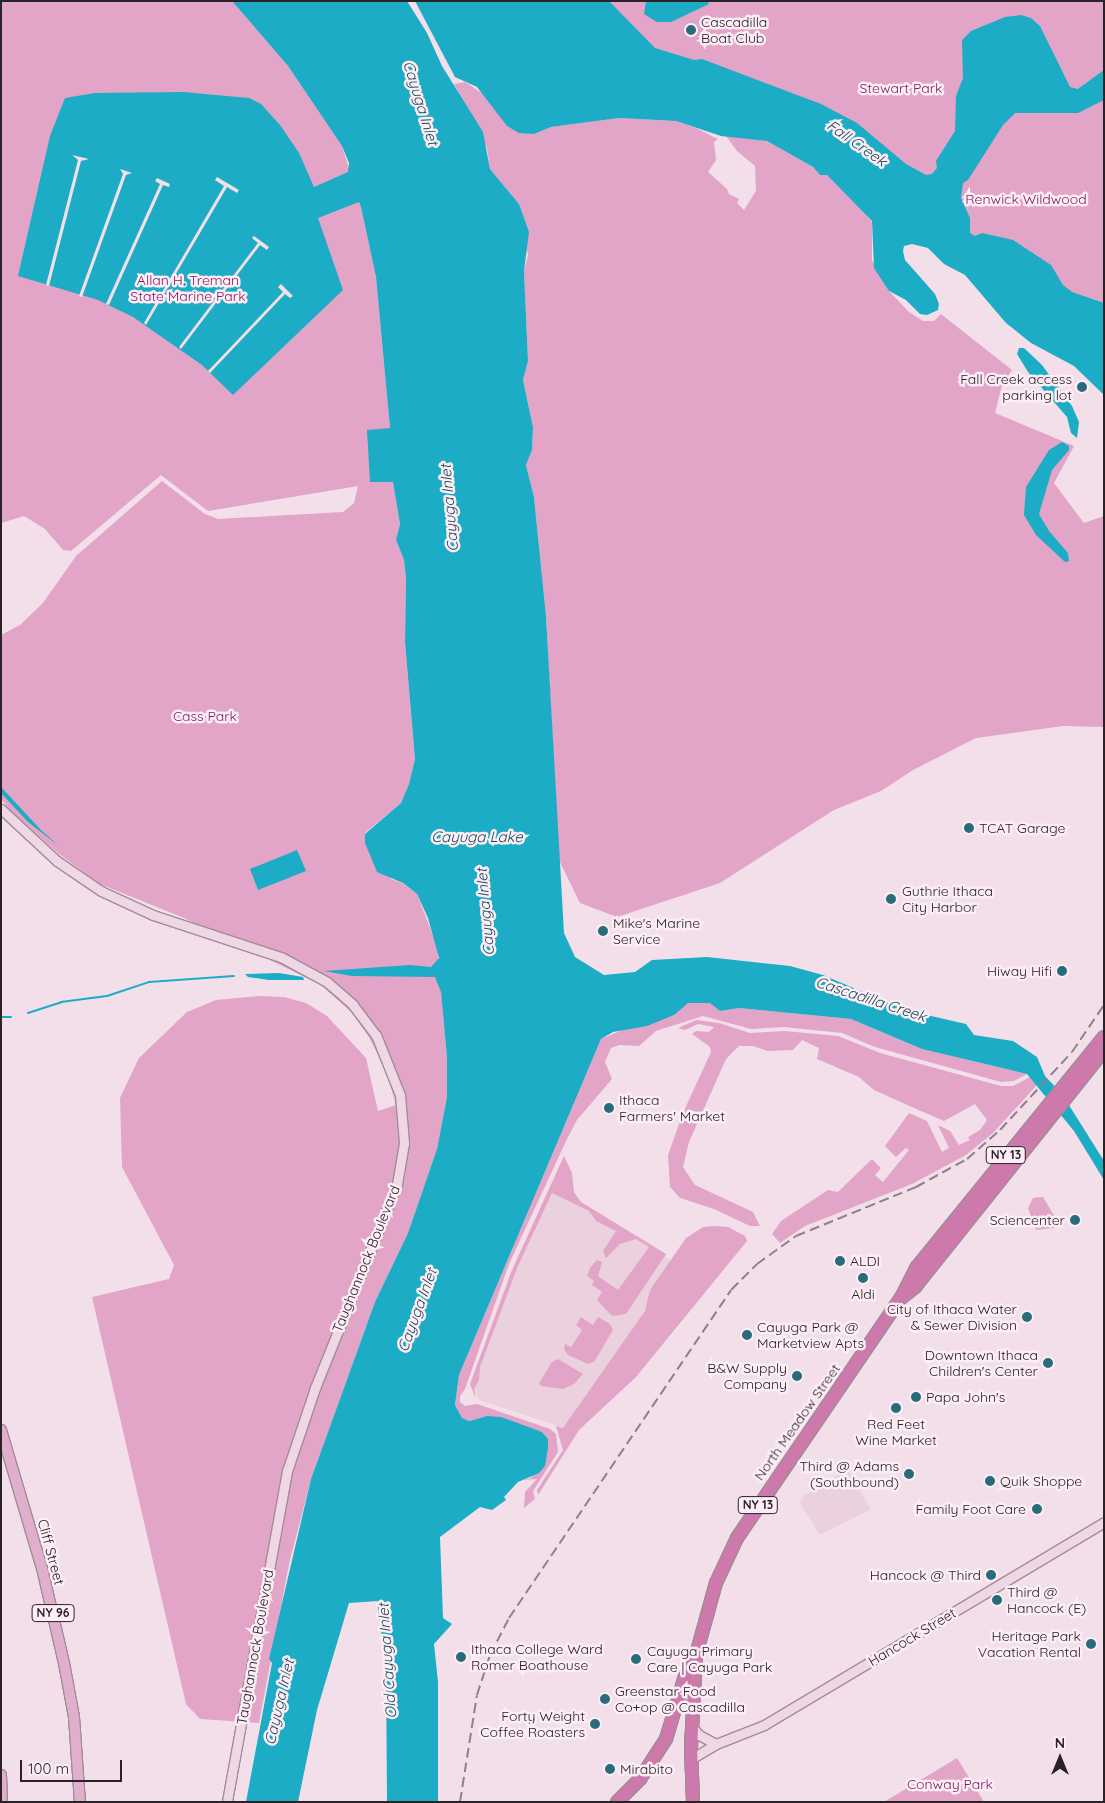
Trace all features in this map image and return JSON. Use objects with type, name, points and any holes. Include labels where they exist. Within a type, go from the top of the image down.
[{"type":"highway","name":"North Meadow Street","points":[[1072,1084],[1104,1037]]},
{"type":"highway","name":"North Meadow Street","points":[[693,1802],[691,1759],[696,1655],[716,1583],[738,1538],[901,1298],[915,1287],[1038,1125],[1072,1084],[1104,1051]]},
{"type":"highway","name":"NY 13","points":[[617,1802],[640,1779],[666,1739],[684,1679],[696,1655]]},
{"type":"main road","name":"Taughannock Boulevard","points":[[1,809],[57,861],[114,898],[166,919],[281,957],[327,982],[353,1006],[376,1036],[400,1095],[404,1143],[396,1184],[314,1388],[287,1471],[228,1802]]},
{"type":"main road","name":"Cliff Street","points":[[1,1430],[42,1568],[64,1663],[74,1717],[80,1802]]},
{"type":"main road","name":"Hancock Street","points":[[691,1759],[716,1744],[764,1725],[1104,1522]]},
{"type":"main road","points":[[692,1727],[699,1735],[716,1744]]},
{"type":"main road","points":[[1,1775],[2,1802]]},
{"type":"shaded area","points":[[552,1187],[679,1265],[567,1429],[479,1400],[472,1385],[516,1265]]},
{"type":"shaded area","points":[[847,1469],[871,1509],[820,1535],[800,1503],[803,1496]]},
{"type":"green space","name":"Cass Park","points":[[1,1],[232,1],[288,66],[342,146],[361,207],[376,277],[390,428],[370,482],[393,481],[400,524],[396,540],[404,560],[406,578],[405,642],[415,759],[409,784],[401,803],[365,833],[391,879],[402,883],[417,894],[437,946],[447,1058],[447,1097],[437,1149],[408,1233],[375,1302],[311,1479],[289,1564],[259,1723],[200,1719],[186,1704],[92,1297],[169,1279],[174,1265],[122,1167],[120,1098],[139,1058],[187,1012],[216,1000],[260,996],[284,997],[306,1003],[327,1016],[366,1058],[378,1111],[396,1105],[387,1073],[369,1037],[351,1012],[321,985],[184,918],[100,884],[59,854],[10,810],[1,799],[1,635],[20,625],[43,603],[76,556],[162,481],[205,514],[218,519],[343,512],[354,503],[358,486],[208,511],[161,475],[71,551],[63,550],[45,529],[24,516],[1,523]]},
{"type":"green space","name":"Stewart Park","points":[[609,1],[1104,1],[1104,365],[903,196],[631,80],[641,37]]},
{"type":"green space","points":[[465,82],[488,97],[507,126],[534,134],[551,127],[619,118],[676,121],[696,128],[718,139],[714,142],[716,160],[708,172],[727,189],[729,194],[739,199],[737,203],[744,210],[756,191],[755,166],[737,151],[726,136],[767,141],[813,167],[820,175],[827,175],[858,205],[872,222],[872,260],[889,291],[909,312],[923,321],[934,321],[941,314],[1012,370],[1002,385],[995,413],[1074,446],[1054,483],[1084,523],[1104,516],[1104,727],[1063,726],[976,738],[913,770],[881,791],[834,810],[720,883],[617,917],[580,903],[559,860],[546,616],[534,497],[526,465],[532,450],[533,427],[523,380],[528,361],[524,271],[528,255],[519,204],[490,169],[487,148],[454,84]]},
{"type":"green space","points":[[688,1003],[711,1003],[720,1011],[739,1008],[851,1019],[922,1049],[1027,1074],[1014,1081],[1001,1082],[875,1047],[842,1033],[784,1027],[751,1029],[703,1016],[656,1031],[639,1046],[619,1045],[611,1048],[605,1062],[612,1079],[577,1120],[567,1139],[509,1264],[465,1389],[460,1396],[460,1402],[465,1406],[477,1404],[550,1429],[556,1434],[558,1452],[533,1491],[535,1499],[524,1508],[525,1492],[537,1479],[522,1480],[531,1478],[548,1448],[548,1439],[542,1432],[487,1416],[468,1421],[462,1418],[455,1405],[459,1375],[601,1039]]},
{"type":"green space","points":[[696,1020],[719,1023],[750,1033],[785,1031],[838,1036],[880,1053],[1001,1086],[1013,1086],[1030,1077],[1037,1085],[993,1133],[966,1155],[912,1184],[805,1226],[780,1243],[772,1234],[781,1221],[828,1190],[838,1192],[872,1159],[881,1168],[875,1175],[883,1182],[909,1150],[906,1148],[896,1157],[885,1146],[909,1113],[927,1121],[942,1152],[949,1148],[938,1125],[950,1131],[959,1145],[970,1140],[968,1137],[980,1130],[987,1120],[975,1104],[944,1121],[874,1090],[859,1077],[817,1059],[819,1048],[802,1040],[793,1050],[768,1051],[753,1046],[739,1046],[726,1059],[689,1142],[683,1167],[695,1185],[753,1212],[760,1226],[750,1226],[714,1209],[680,1198],[670,1187],[668,1155],[683,1113],[711,1052],[710,1047],[692,1034],[696,1031],[709,1032],[714,1027],[698,1024],[685,1030],[678,1028]]},
{"type":"green space","points":[[564,1156],[572,1173],[574,1192],[581,1202],[666,1254],[626,1314],[612,1316],[597,1300],[602,1292],[592,1285],[594,1281],[587,1276],[590,1268],[597,1260],[602,1262],[598,1276],[618,1290],[649,1247],[636,1239],[620,1244],[606,1258],[603,1251],[616,1231],[596,1221],[589,1211],[552,1193],[518,1266],[480,1367],[479,1380],[474,1389],[476,1399],[470,1384],[512,1270]]},
{"type":"green space","points":[[1043,1197],[1056,1219],[1054,1228],[1036,1230],[1028,1208],[1033,1198]]},
{"type":"green space","points":[[703,1227],[728,1227],[745,1236],[747,1241],[636,1377],[579,1430],[538,1495],[537,1490],[563,1450],[556,1426],[563,1428],[645,1311],[650,1290],[686,1238]]},
{"type":"green space","points":[[581,1317],[593,1325],[598,1317],[610,1324],[613,1330],[594,1362],[588,1364],[568,1355],[564,1349],[565,1344],[571,1347],[582,1330],[576,1325]]},
{"type":"green space","points":[[558,1359],[583,1374],[574,1384],[563,1389],[541,1386],[539,1383],[552,1362]]},
{"type":"green space","name":"Conway Park","points":[[957,1758],[984,1802],[884,1802]]},
{"type":"water","name":"Cayuga Lake","points":[[232,1],[407,1],[427,33],[442,66],[483,132],[490,169],[519,204],[529,232],[524,271],[528,361],[523,380],[533,427],[532,450],[526,465],[534,497],[546,616],[564,933],[575,957],[604,975],[635,972],[652,960],[707,957],[790,966],[823,975],[905,1010],[966,1024],[974,1035],[1013,1041],[1037,1057],[1045,1076],[1062,1094],[1104,1161],[1104,1180],[1074,1131],[1027,1074],[922,1049],[851,1019],[739,1008],[720,1011],[710,1003],[688,1003],[674,1015],[647,1026],[613,1032],[601,1039],[459,1375],[455,1405],[462,1418],[469,1421],[487,1416],[501,1417],[542,1432],[548,1439],[548,1448],[545,1466],[539,1473],[518,1482],[504,1497],[506,1500],[492,1510],[480,1507],[440,1537],[443,1618],[452,1624],[434,1644],[438,1682],[438,1802],[387,1802],[386,1666],[377,1601],[349,1603],[317,1710],[298,1802],[246,1802],[272,1663],[269,1659],[311,1479],[375,1302],[408,1233],[437,1149],[447,1097],[447,1058],[441,992],[435,977],[352,976],[324,971],[410,965],[431,967],[439,958],[428,918],[417,894],[403,883],[377,872],[365,843],[365,834],[401,803],[409,784],[415,759],[405,642],[406,578],[404,560],[396,540],[400,524],[393,482],[370,482],[367,430],[390,428],[376,277],[361,207],[359,202],[318,218],[343,290],[233,395],[202,365],[133,317],[98,300],[18,276],[50,136],[65,98],[95,93],[183,92],[249,98],[261,104],[280,125],[299,153],[314,187],[348,172],[349,163],[342,146],[288,66]]},
{"type":"water","name":"Fall Creek","points":[[415,1],[609,1],[655,48],[694,60],[702,59],[821,104],[857,123],[906,164],[926,175],[932,174],[937,168],[936,161],[955,131],[956,96],[963,78],[962,40],[971,31],[1005,17],[1021,15],[1031,18],[1040,26],[1070,87],[1078,89],[1104,70],[1104,100],[1078,113],[1015,113],[1003,125],[968,180],[963,183],[961,198],[970,218],[970,233],[975,236],[982,233],[1013,240],[1051,265],[1063,285],[1072,292],[1104,303],[1104,395],[1074,366],[1031,343],[1006,323],[965,275],[944,264],[928,248],[912,244],[904,246],[903,251],[905,260],[935,294],[939,304],[938,310],[927,315],[920,314],[906,300],[889,291],[874,268],[872,221],[827,175],[820,175],[813,167],[767,141],[721,136],[676,121],[619,118],[551,127],[534,134],[519,133],[507,126],[477,87],[455,77]]},
{"type":"water","points":[[646,1],[708,1],[709,4],[671,22],[657,22],[644,14]]},
{"type":"water","points":[[1019,348],[1024,348],[1042,365],[1072,406],[1079,422],[1077,438],[1071,433],[1067,417],[1028,372],[1017,354]]},
{"type":"water","points":[[1062,442],[1069,446],[1069,450],[1052,470],[1039,514],[1049,531],[1068,553],[1069,561],[1065,562],[1036,535],[1024,515],[1026,487],[1049,450]]},
{"type":"water","points":[[1,787],[41,830],[59,846],[28,822],[1,793]]},
{"type":"water","points":[[297,850],[306,871],[258,890],[250,869]]},
{"type":"water","points":[[279,973],[303,977],[304,980],[269,980],[248,977],[245,974]]},
{"type":"pier","points":[[72,155],[89,159],[81,161],[49,286],[46,285],[78,160]]},
{"type":"pier","points":[[120,169],[132,173],[126,175],[82,297],[79,296],[123,174]]},
{"type":"pier","points":[[217,177],[239,190],[237,193],[227,187],[146,325],[144,323],[224,186],[215,180]]},
{"type":"pier","points":[[157,178],[170,184],[169,187],[163,185],[109,305],[106,304],[160,184],[155,181]]},
{"type":"pier","points":[[254,236],[269,247],[267,250],[260,245],[181,349],[179,347],[258,243],[252,238]]},
{"type":"pier","points":[[281,284],[293,296],[290,298],[285,294],[210,373],[208,371],[283,292],[278,287]]},
{"type":"waterway","points":[[28,1013],[61,1002],[107,996],[149,982],[234,976]]},
{"type":"waterway","points":[[1,1017],[11,1017]]},
{"type":"railway","points":[[460,1802],[477,1695],[490,1655],[509,1618],[731,1290],[757,1264],[796,1236],[916,1187],[967,1159],[1000,1130],[1072,1052],[1104,1005]]},
{"type":"place","name":"Cascadilla Boat Club","points":[[691,30]]},
{"type":"place","name":"Fall Creek access parking lot","points":[[1082,387]]},
{"type":"place","name":"TCAT Garage","points":[[969,828]]},
{"type":"place","name":"Guthrie Ithaca City Harbor","points":[[891,899]]},
{"type":"place","name":"Mike's Marine Service","points":[[603,931]]},
{"type":"place","name":"Hiway Hifi","points":[[1062,971]]},
{"type":"place","name":"Ithaca Farmers' Market","points":[[609,1108]]},
{"type":"place","name":"Sciencenter","points":[[1075,1220]]},
{"type":"place","name":"ALDI","points":[[840,1261]]},
{"type":"place","name":"Aldi","points":[[863,1278]]},
{"type":"place","name":"City of Ithaca Water & Sewer Division","points":[[1027,1317]]},
{"type":"place","name":"Cayuga Park @ Marketview Apts","points":[[747,1335]]},
{"type":"place","name":"Downtown Ithaca Children's Center","points":[[1048,1363]]},
{"type":"place","name":"B&W Supply Company","points":[[797,1376]]},
{"type":"place","name":"Papa John's","points":[[916,1397]]},
{"type":"place","name":"Red Feet Wine Market","points":[[896,1408]]},
{"type":"place","name":"Third @ Adams (Southbound)","points":[[909,1474]]},
{"type":"place","name":"Quik Shoppe","points":[[990,1481]]},
{"type":"place","name":"Family Foot Care","points":[[1037,1509]]},
{"type":"place","name":"Hancock @ Third","points":[[991,1575]]},
{"type":"place","name":"Third @ Hancock (E)","points":[[997,1600]]},
{"type":"place","name":"Heritage Park Vacation Rental","points":[[1091,1644]]},
{"type":"place","name":"Ithaca College Ward Romer Boathouse","points":[[461,1657]]},
{"type":"place","name":"Cayuga Primary Care | Cayuga Park","points":[[636,1659]]},
{"type":"place","name":"Greenstar Food Co+op @ Cascadilla","points":[[605,1699]]},
{"type":"place","name":"Forty Weight Coffee Roasters","points":[[595,1724]]},
{"type":"place","name":"Mirabito","points":[[610,1769]]},
{"type":"water label","name":"Cayuga Inlet","points":[[421,103]]},
{"type":"water label","name":"Cayuga Inlet","points":[[449,508]]},
{"type":"water label","name":"Cayuga Inlet","points":[[485,912]]},
{"type":"water label","name":"Cascadilla Creek","points":[[871,999]]},
{"type":"water label","name":"Cayuga Inlet","points":[[417,1310]]},
{"type":"water label","name":"Old Cayuga Inlet","points":[[387,1661]]},
{"type":"water label","name":"Cayuga Inlet","points":[[279,1702]]},
{"type":"park label","name":"Renwick Wildwood","points":[[1026,199]]},
{"type":"park label","name":"Allan H. Treman State Marine Park","points":[[188,288]]}]
